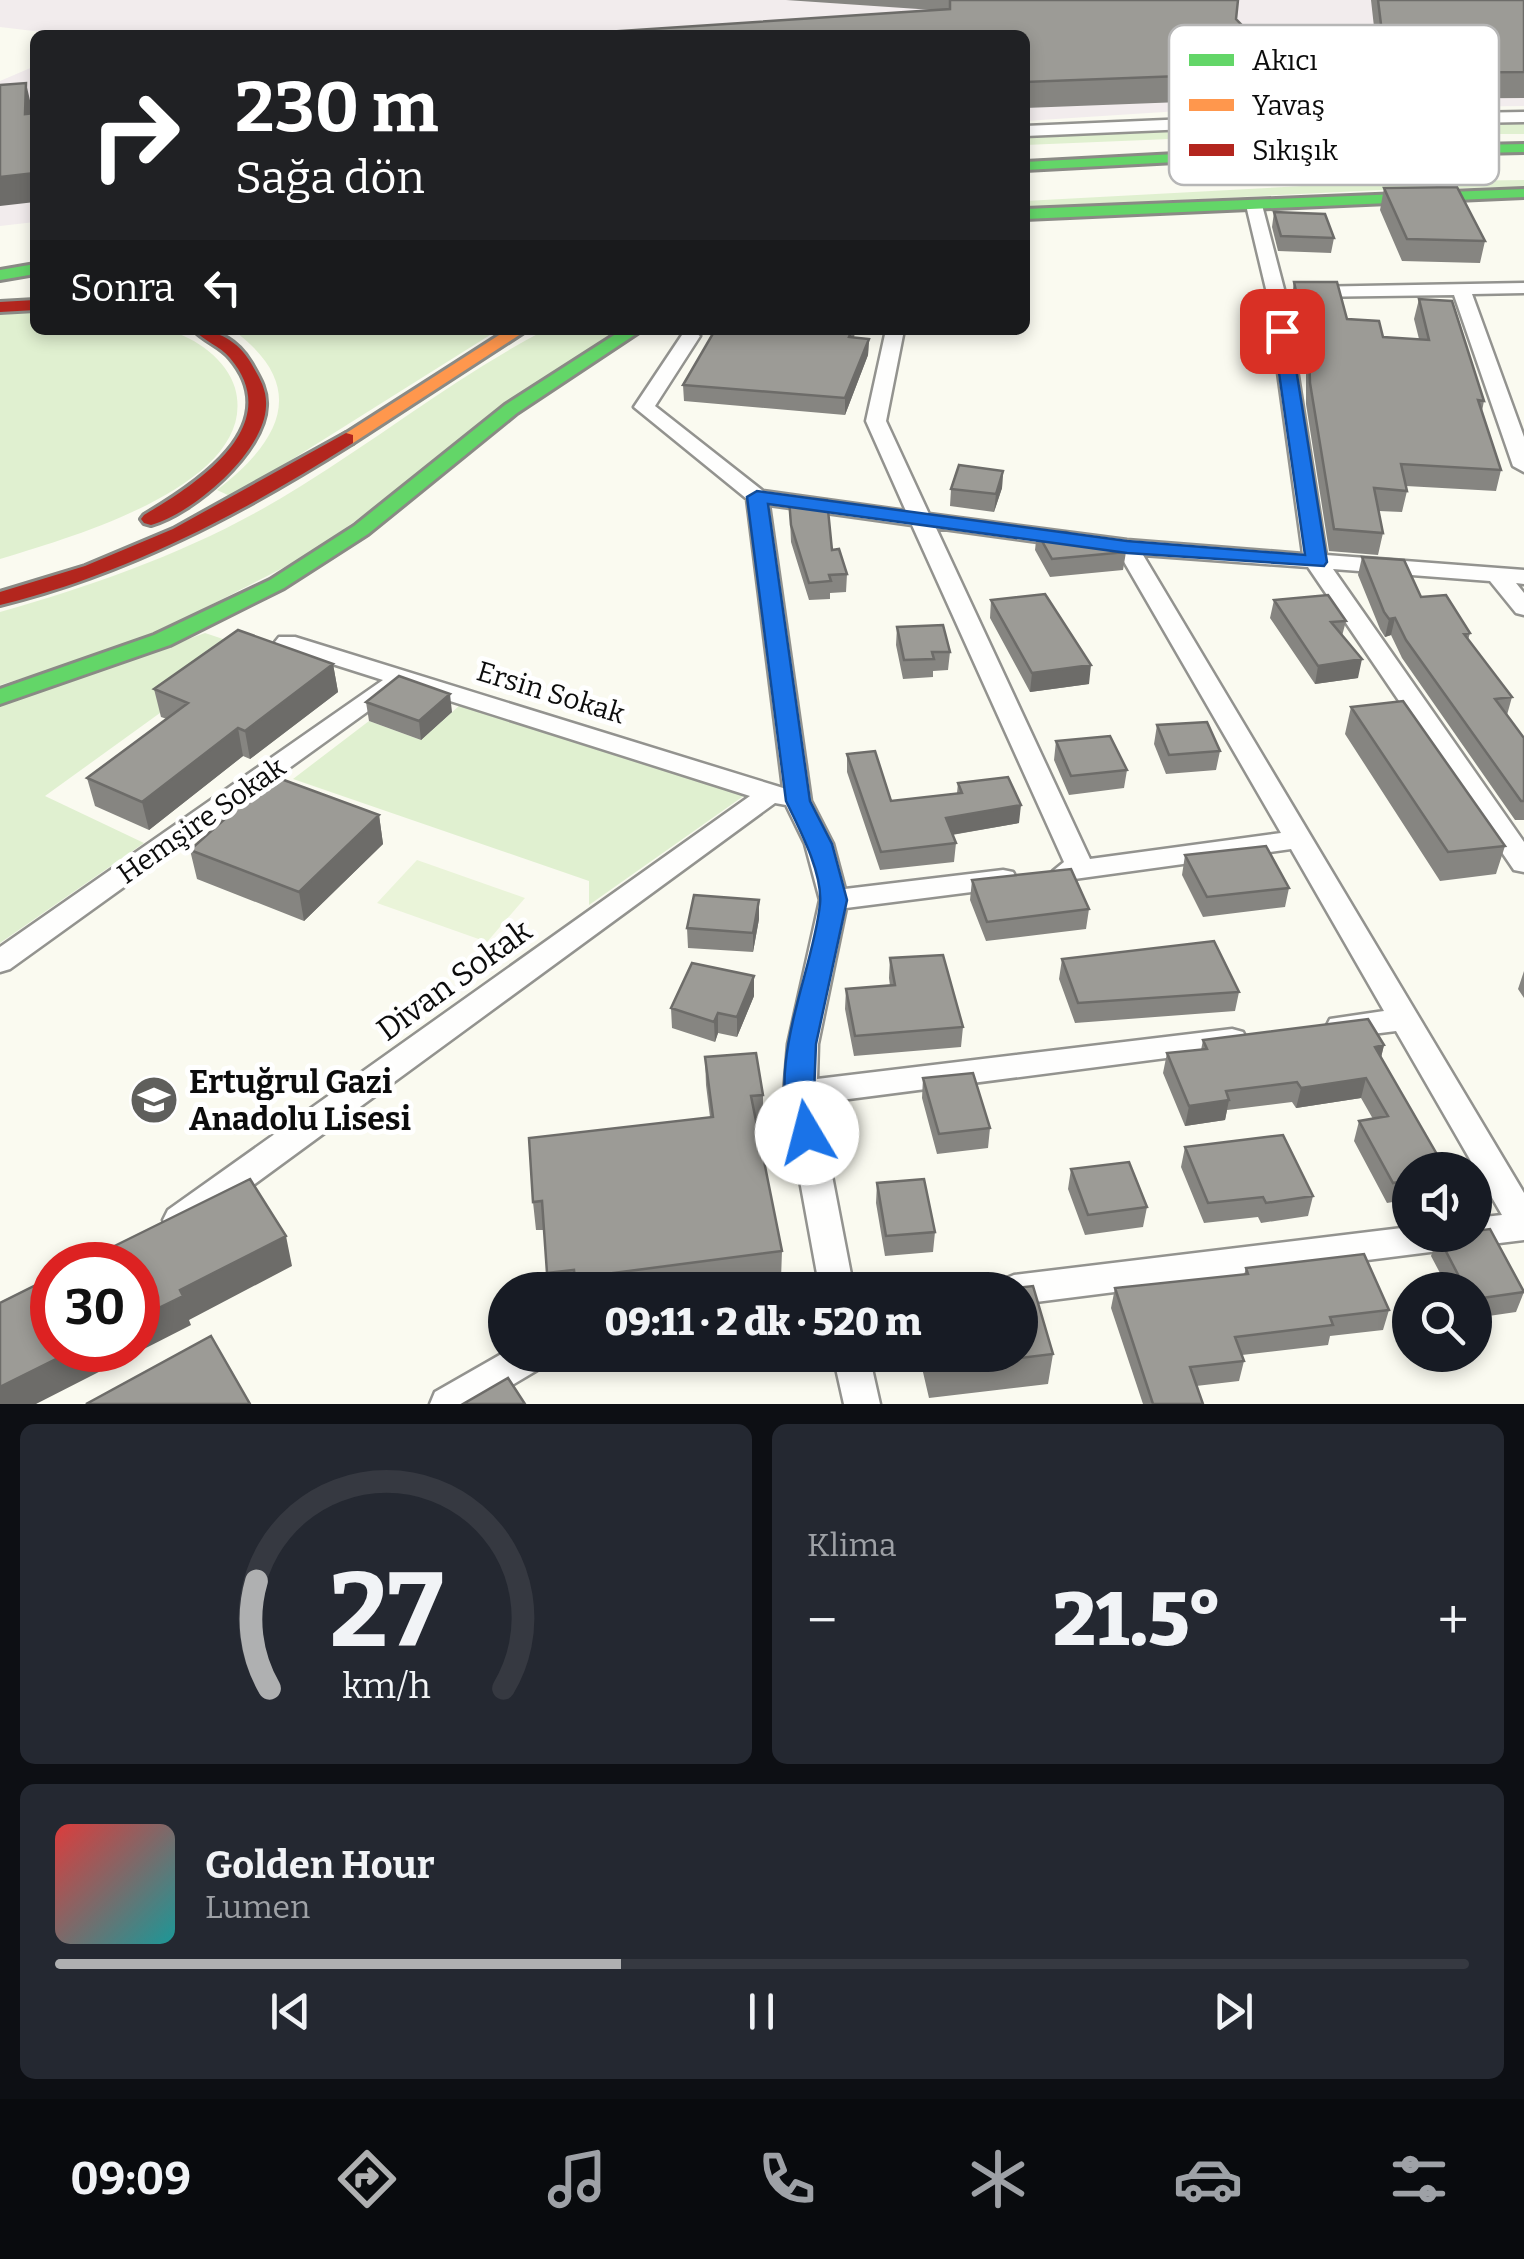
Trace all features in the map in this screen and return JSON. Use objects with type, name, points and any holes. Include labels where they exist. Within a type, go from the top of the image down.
[{"type":"main road","points":[[1499,149],[1524,148]]},
{"type":"main road","points":[[1030,166],[1169,158]]},
{"type":"main road","points":[[1499,163],[1524,163]]},
{"type":"main road","points":[[1032,184],[1169,176]]},
{"type":"main road","points":[[1030,214],[1524,193]]},
{"type":"main road","points":[[0,275],[30,270]]},
{"type":"main road","points":[[0,291],[30,287]]},
{"type":"main road","points":[[0,307],[30,305]]},
{"type":"main road","points":[[132,528],[166,512],[218,477],[250,436],[262,410],[251,366],[212,335]]},
{"type":"main road","points":[[0,598],[132,557],[221,515],[272,487],[465,360],[510,335]]},
{"type":"main road","points":[[0,697],[96,666],[261,594],[317,560],[494,421],[626,335]]},
{"type":"street","points":[[1499,117],[1524,117]]},
{"type":"street","points":[[1030,131],[1169,125]]},
{"type":"street","points":[[1254,205],[1276,292],[1316,562],[1524,864]]},
{"type":"street","points":[[1276,292],[1524,288]]},
{"type":"street","points":[[1462,291],[1524,466]]},
{"type":"street","points":[[894,335],[876,421],[1081,870]]},
{"type":"street","points":[[691,336],[644,407],[757,497],[1127,547],[1524,577]]},
{"type":"street","points":[[757,497],[785,797],[819,844],[834,900],[802,1044],[800,1094],[834,1272]]},
{"type":"street","points":[[1127,547],[1301,838],[1524,1225],[1492,1230]]},
{"type":"street","points":[[1496,575],[1524,608]]},
{"type":"street","name":"Ersin Sokak","points":[[287,642],[785,797]]},
{"type":"street","name":"Hemşire Sokak","points":[[0,962],[403,677]]},
{"type":"street","name":"Divan Sokak","points":[[176,1223],[785,797]]},
{"type":"street","points":[[834,900],[1301,838]]},
{"type":"street","points":[[1308,1031],[1406,1019]]},
{"type":"street","points":[[800,1094],[1269,1036]]},
{"type":"street","points":[[1038,1287],[1392,1243]]},
{"type":"street","points":[[448,1404],[503,1372]]},
{"type":"street","points":[[855,1372],[862,1404]]},
{"type":"shaded area","points":[[0,0],[1524,0],[1524,106],[1499,106],[1499,25],[1169,25],[1169,112],[1030,121],[1030,30],[30,31],[0,27]]},
{"type":"shaded area","points":[[30,68],[30,223],[0,226],[0,81]]},
{"type":"green space","points":[[1524,121],[1524,134],[1499,134],[1499,122]]},
{"type":"green space","points":[[1169,131],[1169,139],[1030,145],[1030,135]]},
{"type":"green space","points":[[1499,180],[1524,180],[1524,187],[1401,189],[1030,208],[1030,201],[1321,185],[1499,185]]},
{"type":"green space","points":[[30,312],[30,335],[189,338],[218,359],[235,388],[235,422],[219,453],[190,479],[152,502],[110,522],[0,559],[0,315]]},
{"type":"green space","points":[[239,335],[490,335],[232,497],[217,490],[258,452],[278,412],[272,372]]},
{"type":"green space","points":[[536,335],[613,335],[308,555],[170,626],[86,659],[0,685],[0,612],[117,575],[230,526],[301,486],[482,366]]},
{"type":"green space","points":[[205,633],[250,648],[45,796],[144,843],[0,943],[0,706]]},
{"type":"green space","points":[[460,705],[745,795],[589,905],[589,881],[293,779],[369,721],[421,740]]},
{"type":"green space","points":[[417,860],[525,898],[487,942],[377,903]]},
{"type":"building","points":[[950,0],[1238,0],[1236,19],[1242,25],[1169,25],[1169,77],[1030,82],[1030,30],[635,30],[950,9]]},
{"type":"building","points":[[1378,0],[1524,0],[1524,72],[1499,72],[1499,25],[1381,25]]},
{"type":"building","points":[[26,83],[30,174],[0,177],[0,85]]},
{"type":"building","points":[[1457,187],[1485,241],[1407,239],[1384,188]]},
{"type":"building","points":[[1274,212],[1325,214],[1334,238],[1281,236]]},
{"type":"building","points":[[1294,282],[1337,282],[1347,319],[1379,321],[1383,337],[1429,340],[1419,299],[1452,301],[1501,470],[1401,464],[1407,491],[1374,488],[1383,533],[1334,529],[1310,383],[1309,351],[1320,352],[1311,310],[1300,309]]},
{"type":"building","points":[[712,335],[850,335],[869,339],[845,398],[683,385]]},
{"type":"building","points":[[959,465],[1003,471],[996,494],[951,489]]},
{"type":"building","points":[[789,499],[827,500],[832,550],[839,549],[847,574],[829,575],[831,581],[809,583],[791,525]]},
{"type":"building","points":[[1037,532],[1066,532],[1126,552],[1052,559]]},
{"type":"building","points":[[1362,557],[1404,560],[1421,597],[1446,595],[1470,633],[1464,634],[1512,697],[1495,699],[1524,738],[1524,801],[1406,640],[1395,618],[1389,619],[1384,612]]},
{"type":"building","points":[[1045,594],[1091,665],[1032,673],[991,600]]},
{"type":"building","points":[[1328,595],[1346,621],[1331,622],[1362,659],[1318,666],[1274,600]]},
{"type":"building","points":[[943,625],[950,652],[932,652],[934,659],[904,660],[897,627]]},
{"type":"building","points":[[238,630],[333,664],[245,731],[238,728],[142,802],[87,778],[188,703],[154,689]]},
{"type":"building","points":[[399,676],[450,694],[419,721],[366,702]]},
{"type":"building","points":[[1403,701],[1505,846],[1448,852],[1351,707]]},
{"type":"building","points":[[1207,722],[1220,751],[1169,755],[1157,725]]},
{"type":"building","points":[[1110,736],[1127,770],[1071,776],[1056,741]]},
{"type":"building","points":[[875,751],[891,801],[962,793],[958,783],[1008,777],[1021,805],[946,818],[956,843],[881,852],[847,754]]},
{"type":"building","points":[[273,776],[379,815],[299,892],[190,850]]},
{"type":"building","points":[[1266,846],[1289,888],[1207,897],[1185,855]]},
{"type":"building","points":[[1071,869],[1089,909],[987,922],[972,880]]},
{"type":"building","points":[[694,895],[759,900],[753,933],[687,928]]},
{"type":"building","points":[[1214,941],[1239,992],[1078,1003],[1062,959]]},
{"type":"building","points":[[943,955],[963,1027],[855,1036],[846,989],[895,985],[890,958]]},
{"type":"building","points":[[692,963],[754,976],[737,1017],[718,1013],[714,1022],[671,1008]]},
{"type":"building","points":[[1368,1019],[1384,1045],[1375,1047],[1436,1152],[1392,1152],[1392,1181],[1359,1121],[1388,1116],[1366,1078],[1301,1088],[1297,1082],[1226,1091],[1229,1100],[1189,1106],[1167,1053],[1207,1049],[1203,1040]]},
{"type":"building","points":[[756,1053],[763,1095],[751,1096],[782,1251],[621,1272],[547,1272],[542,1201],[533,1202],[529,1138],[713,1117],[705,1057]]},
{"type":"building","points":[[973,1073],[990,1128],[939,1134],[923,1078]]},
{"type":"building","points":[[1283,1135],[1313,1196],[1266,1203],[1263,1197],[1208,1203],[1185,1147]]},
{"type":"building","points":[[1129,1162],[1147,1207],[1088,1215],[1071,1169]]},
{"type":"building","points":[[250,1179],[286,1236],[180,1290],[183,1296],[160,1307],[160,1242],[123,1242]]},
{"type":"building","points":[[924,1179],[935,1232],[886,1236],[877,1183]]},
{"type":"building","points":[[1492,1233],[1524,1292],[1492,1297],[1492,1272],[1457,1272],[1446,1252],[1492,1252]]},
{"type":"building","points":[[1364,1254],[1389,1310],[1330,1317],[1333,1325],[1235,1337],[1244,1361],[1190,1367],[1203,1404],[1153,1404],[1115,1288],[1248,1274],[1246,1268]]},
{"type":"building","points":[[30,1288],[30,1372],[0,1387],[0,1303]]},
{"type":"building","points":[[1038,1303],[1053,1354],[1038,1356]]},
{"type":"building","points":[[211,1336],[250,1404],[86,1404],[145,1372],[160,1372],[160,1364]]},
{"type":"building","points":[[508,1378],[525,1404],[463,1404]]},
{"type":"traffic: fast","points":[[1499,149],[1524,148]]},
{"type":"traffic: fast","points":[[1030,166],[1169,158]]},
{"type":"traffic: fast","points":[[1030,214],[1524,193]]},
{"type":"traffic: fast","points":[[0,275],[30,270]]},
{"type":"traffic: fast","points":[[0,697],[162,640],[277,584],[361,530],[511,409],[626,335]]},
{"type":"traffic: slow","points":[[346,439],[511,335]]},
{"type":"traffic: jam","points":[[0,307],[30,305]]},
{"type":"traffic: jam","points":[[151,519],[218,473],[251,431],[257,408],[254,383],[239,357],[210,335]]},
{"type":"traffic: jam","points":[[0,599],[92,570],[180,534],[346,439]]},
{"type":"place","name":"Ertuğrul Gazi Anadolu Lisesi","points":[[154,1100]]},
{"type":"route","points":[[807,1133],[800,1094],[802,1044],[834,900],[819,844],[798,801],[757,497],[1127,547],[1316,562],[1282,331]]}]
